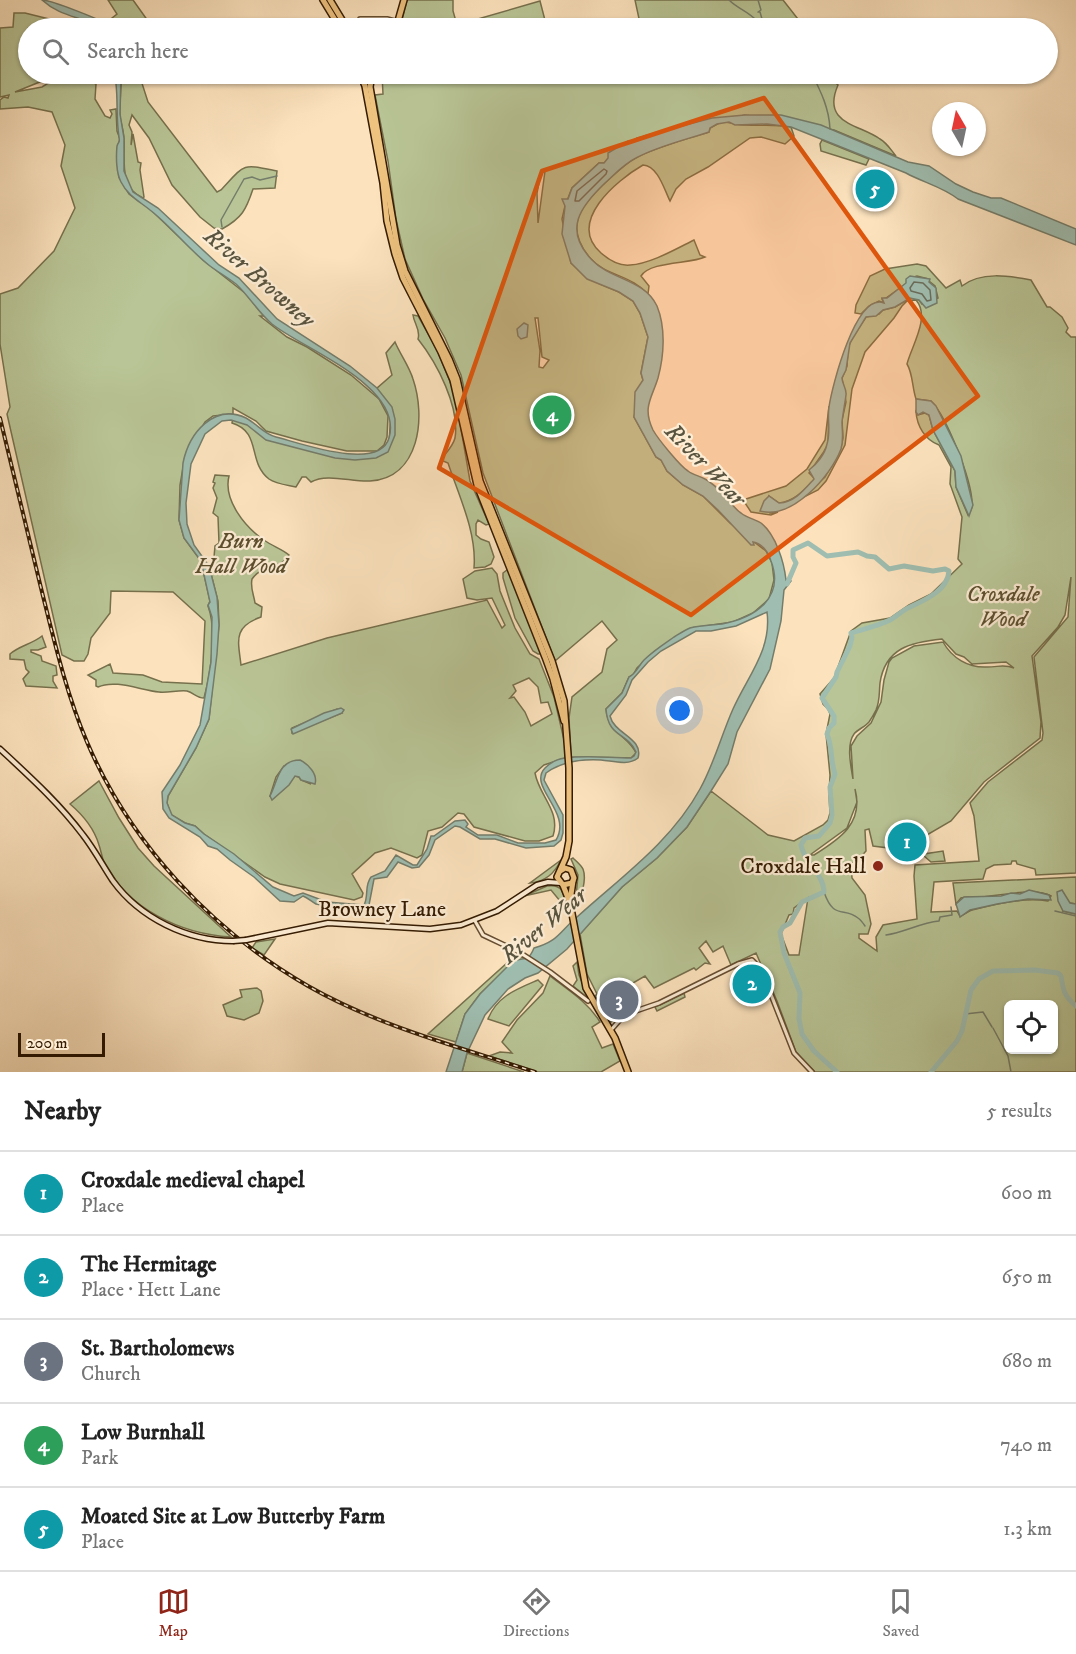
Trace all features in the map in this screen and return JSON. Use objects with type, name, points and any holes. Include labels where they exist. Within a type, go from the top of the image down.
[{"type":"main road","points":[[323,0],[334,18]]},
{"type":"main road","points":[[330,0],[341,18]]},
{"type":"main road","points":[[399,18],[404,0]]},
{"type":"main road","points":[[364,84],[383,183],[387,221],[395,254],[403,278],[453,380],[477,485],[553,679],[567,734]]},
{"type":"main road","points":[[370,84],[396,244],[405,272],[457,379],[480,481],[552,661],[564,701],[569,768],[568,841],[566,857],[558,880],[570,903],[586,988],[611,1031],[628,1072]]},
{"type":"main road","name":"Browney Lane","points":[[0,749],[60,808],[83,835],[114,881],[136,905],[171,927],[210,939],[246,940],[328,923],[430,929],[474,921],[497,911],[533,887],[548,882],[559,872]]},
{"type":"main road","points":[[566,857],[569,869],[574,875],[570,903]]},
{"type":"main road","points":[[559,872],[569,869]]},
{"type":"main road","points":[[548,882],[570,884],[573,880]]},
{"type":"street","points":[[474,921],[483,935],[546,970],[588,1001]]},
{"type":"street","points":[[611,1031],[624,1015],[674,996],[752,960],[758,964],[794,1053],[812,1072]]},
{"type":"highlighted area","points":[[764,98],[978,396],[691,615],[439,468],[542,171]]},
{"type":"green space","points":[[108,0],[133,0],[146,18],[112,18],[117,14]]},
{"type":"green space","points":[[407,0],[453,0],[455,18],[402,18]]},
{"type":"green space","points":[[635,0],[783,0],[797,18],[639,18]]},
{"type":"green space","points":[[540,1],[544,18],[481,18]]},
{"type":"green space","points":[[14,13],[45,18],[18,18],[18,84],[35,84],[15,92],[47,84],[96,84],[95,99],[105,116],[110,118],[112,114],[110,110],[116,109],[117,131],[120,139],[117,149],[119,177],[129,194],[150,209],[203,260],[245,293],[264,316],[260,316],[287,337],[351,375],[379,399],[388,416],[387,437],[384,445],[377,451],[347,451],[266,431],[256,421],[233,408],[233,414],[213,416],[205,422],[185,456],[180,485],[179,520],[184,538],[201,561],[210,601],[208,606],[213,639],[204,698],[187,691],[159,692],[112,684],[98,687],[96,680],[88,675],[110,664],[113,673],[143,675],[162,682],[202,684],[205,621],[173,592],[111,591],[110,613],[91,638],[84,661],[74,661],[62,655],[7,414],[10,407],[0,344],[0,294],[18,288],[54,251],[75,208],[61,166],[65,145],[52,112],[28,107],[0,109],[0,100],[4,97],[8,98],[9,95],[0,97],[0,28],[13,27]]},
{"type":"green space","points":[[121,84],[142,84],[148,102],[217,192],[240,170],[250,167],[277,171],[275,188],[253,189],[239,217],[222,229],[214,228],[200,217],[172,185],[149,138],[132,115],[129,125],[132,132],[131,145],[133,134],[138,162],[141,163],[143,198],[130,188],[127,181],[120,116]]},
{"type":"green space","points":[[382,84],[837,84],[834,108],[838,115],[853,126],[882,141],[896,156],[834,130],[745,115],[637,138],[604,163],[599,163],[572,188],[562,219],[571,263],[598,283],[633,301],[640,313],[648,337],[641,373],[643,380],[634,417],[656,457],[661,460],[667,471],[683,485],[703,496],[730,523],[766,551],[772,563],[774,580],[769,599],[753,613],[733,622],[691,628],[655,651],[629,677],[622,693],[606,709],[610,724],[636,753],[631,758],[571,757],[569,718],[572,697],[602,672],[607,649],[617,640],[602,621],[555,661],[483,473],[461,375],[405,259],[375,95],[383,94]],"holes":[[[545,171],[538,223],[537,193],[541,172]],[[535,318],[538,318],[542,357],[549,360],[543,368],[539,367],[540,351]]]},
{"type":"green space","points":[[721,122],[791,127],[794,136],[785,144],[761,137],[750,138],[686,179],[676,189],[670,201],[657,174],[653,169],[643,165],[609,191],[592,215],[589,228],[592,241],[601,253],[622,265],[646,262],[694,240],[700,255],[705,257],[662,265],[646,271],[641,276],[649,286],[648,294],[634,283],[595,263],[582,246],[577,226],[583,207],[598,190],[634,158],[709,132],[710,128]]},
{"type":"green space","points":[[822,140],[869,159],[866,165],[821,151]]},
{"type":"green space","points":[[866,175],[893,188],[887,200],[877,195],[871,203],[865,200],[868,195],[859,190]]},
{"type":"green space","name":"Croxdale Wood","points":[[917,264],[926,266],[946,288],[960,280],[962,286],[986,276],[1005,276],[1031,280],[1047,307],[1062,317],[1068,328],[1066,332],[1071,337],[1076,337],[1076,873],[1036,875],[1035,869],[1017,864],[1016,861],[1012,861],[1011,864],[994,865],[986,869],[983,879],[934,882],[931,912],[957,911],[960,916],[972,910],[1010,902],[1048,901],[1051,896],[1043,893],[1022,892],[961,898],[956,904],[953,883],[1076,877],[1076,904],[1070,903],[1063,911],[1076,914],[1076,1072],[815,1072],[796,1052],[756,953],[731,965],[723,946],[713,952],[706,941],[699,948],[710,964],[705,963],[696,970],[694,968],[654,988],[645,976],[619,991],[632,1010],[612,1016],[614,1020],[611,1022],[595,996],[597,994],[587,974],[580,934],[622,887],[657,858],[687,827],[711,791],[768,835],[794,841],[828,820],[830,775],[826,734],[830,714],[820,694],[834,678],[851,631],[862,623],[890,618],[931,594],[962,564],[958,559],[962,517],[950,484],[951,467],[939,445],[923,432],[916,412],[918,415],[925,413],[929,415],[933,430],[955,471],[956,487],[968,515],[972,506],[971,492],[957,449],[944,420],[931,401],[916,399],[907,364],[921,323],[920,307],[916,300],[907,301],[902,306],[865,352],[852,389],[845,445],[826,481],[818,490],[806,496],[825,477],[841,448],[842,420],[846,402],[842,378],[853,336],[866,317],[879,314],[910,298],[919,300],[922,304],[938,298],[935,286],[929,279],[917,276],[907,279],[907,283],[882,299],[884,303],[879,301],[869,306],[861,314],[855,313],[856,305],[870,276],[885,269]],"holes":[[[1071,577],[1068,617],[1034,657],[1043,733],[1042,740],[988,782],[970,803],[974,816],[979,861],[915,865],[917,919],[883,925],[876,937],[877,951],[859,938],[859,934],[868,934],[871,924],[865,895],[852,878],[851,864],[866,851],[865,830],[869,829],[873,846],[896,849],[898,853],[915,849],[916,831],[896,833],[895,831],[918,828],[920,839],[951,821],[984,782],[1040,738],[1041,722],[1032,656],[1058,627],[1065,615]],[[942,639],[956,654],[972,664],[1006,662],[1014,668],[980,667],[967,664],[951,653],[943,642],[914,646],[892,658],[884,680],[881,702],[871,723],[857,736],[851,746],[853,779],[850,744],[856,732],[869,722],[876,710],[880,683],[887,662],[894,654],[910,645]],[[857,803],[853,821],[848,829],[833,843],[814,855],[810,855],[847,828]],[[808,898],[799,955],[789,955],[781,934],[794,908]]]},
{"type":"green space","points":[[413,315],[418,316],[437,350],[455,394],[470,481],[489,524],[486,525],[478,520],[476,524],[476,535],[489,542],[494,557],[491,564],[485,567],[474,568],[470,528],[448,463],[442,458],[455,438],[456,426],[450,399],[439,373],[418,339],[419,333]]},
{"type":"green space","points":[[395,342],[413,379],[419,411],[415,443],[400,469],[387,477],[370,481],[324,478],[311,482],[306,477],[302,477],[296,487],[269,479],[258,464],[247,433],[232,423],[233,417],[241,419],[260,434],[345,457],[377,455],[389,443],[391,412],[376,389],[392,375],[386,353]]},
{"type":"green space","points":[[829,406],[828,444],[809,473],[815,479],[790,500],[779,503],[769,496],[770,513],[778,512],[771,515],[751,512],[743,500],[786,486],[807,469],[825,440]]},
{"type":"green space","name":"Burn Hall Wood","points":[[215,475],[229,476],[229,494],[243,520],[257,535],[289,555],[282,563],[261,571],[252,579],[255,603],[262,607],[261,617],[246,625],[239,635],[241,665],[327,638],[487,600],[502,628],[505,625],[492,598],[477,600],[467,598],[463,579],[475,571],[492,568],[497,574],[500,591],[515,628],[530,654],[539,659],[554,697],[565,744],[565,758],[544,765],[535,773],[552,811],[555,827],[553,836],[539,841],[525,841],[474,827],[464,814],[458,813],[442,827],[428,831],[422,855],[417,858],[391,848],[375,853],[352,874],[363,893],[362,897],[354,900],[280,884],[265,877],[195,826],[171,815],[167,803],[168,796],[196,748],[209,719],[219,625],[218,601],[209,566],[214,557],[215,546],[219,543],[218,517],[213,513],[217,498],[213,482]],"holes":[[[529,678],[538,687],[541,703],[548,702],[552,714],[531,726],[525,712],[514,697],[510,698],[516,691],[513,685]],[[337,709],[342,713],[292,733],[292,728]],[[284,766],[311,784],[295,776],[282,791],[270,796],[276,777]]]},
{"type":"green space","points":[[507,570],[541,654],[533,651],[515,618],[503,578],[503,573]]},
{"type":"green space","points":[[42,636],[46,647],[31,650],[31,652],[41,656],[42,661],[56,666],[57,675],[53,676],[53,681],[57,688],[26,686],[23,679],[29,672],[24,660],[10,659],[10,654],[14,651]]},
{"type":"green space","points":[[99,781],[138,848],[154,866],[231,937],[193,931],[175,924],[142,906],[127,894],[104,863],[91,827],[70,804]]},
{"type":"green space","points":[[943,851],[945,861],[931,862],[924,856],[924,854]]},
{"type":"green space","points":[[573,858],[584,873],[584,884],[575,908],[578,875],[571,859]]},
{"type":"green space","points":[[561,860],[549,876],[541,881],[530,883]]},
{"type":"green space","points":[[547,886],[558,887],[561,890],[570,913],[551,890],[524,896]]},
{"type":"green space","points":[[275,939],[264,955],[252,948],[256,942]]},
{"type":"green space","points":[[517,954],[525,959],[516,960],[480,994],[465,1014],[456,1042],[428,1034]]},
{"type":"green space","points":[[577,962],[579,975],[589,999],[573,986],[577,980],[573,966]]},
{"type":"green space","points":[[550,976],[590,1008],[600,1022],[592,1027],[602,1048],[613,1044],[620,1061],[601,1072],[538,1072],[489,1056],[500,1052],[512,1053],[502,1042],[517,1020],[543,993]]},
{"type":"green space","points":[[538,980],[543,985],[509,1026],[488,1019],[502,999],[515,990]]},
{"type":"green space","points":[[257,988],[261,991],[263,1001],[259,1013],[244,1020],[227,1016],[223,1005],[242,997],[240,990]]},
{"type":"green space","points":[[684,993],[685,997],[657,1011],[655,1007]]},
{"type":"green space","points":[[467,1053],[524,1072],[462,1072]]},
{"type":"water","points":[[42,0],[93,18],[77,18],[52,8]]},
{"type":"water","points":[[116,84],[121,84],[120,114],[124,138],[124,171],[133,192],[158,208],[219,265],[239,278],[277,319],[350,366],[377,388],[392,407],[395,435],[388,452],[376,458],[355,460],[335,458],[266,440],[247,425],[231,420],[222,421],[205,434],[191,464],[186,503],[187,524],[194,545],[209,566],[217,597],[219,625],[217,654],[209,719],[196,748],[168,796],[167,803],[172,815],[195,826],[234,854],[273,887],[294,896],[303,893],[327,902],[364,905],[371,877],[385,871],[396,855],[417,865],[427,849],[431,836],[455,821],[465,820],[468,824],[466,827],[478,835],[497,835],[518,843],[545,843],[556,840],[560,830],[559,820],[542,783],[541,775],[545,768],[554,761],[565,758],[631,758],[634,756],[636,752],[632,746],[610,725],[606,709],[622,693],[629,677],[651,654],[684,631],[698,626],[734,621],[756,611],[770,596],[774,586],[774,574],[765,549],[753,542],[754,545],[751,545],[703,496],[683,485],[667,471],[661,460],[656,457],[634,417],[635,392],[643,380],[641,373],[648,337],[640,313],[633,301],[619,292],[587,279],[571,263],[562,234],[565,206],[562,199],[568,199],[572,188],[599,163],[604,163],[608,158],[608,153],[628,141],[633,142],[644,136],[712,118],[781,115],[821,125],[908,162],[929,166],[973,192],[991,198],[1001,198],[1076,229],[1076,245],[958,199],[906,173],[791,127],[767,124],[735,125],[729,122],[717,124],[710,128],[709,132],[644,154],[624,166],[588,201],[578,219],[578,239],[583,249],[600,267],[644,290],[657,306],[660,315],[663,333],[662,361],[648,409],[653,430],[684,468],[710,482],[738,511],[766,528],[778,549],[786,580],[789,578],[791,581],[784,590],[781,621],[770,669],[737,732],[728,764],[687,827],[657,858],[622,887],[567,949],[538,973],[508,989],[485,1015],[467,1053],[462,1072],[446,1072],[465,1014],[480,994],[512,962],[527,958],[534,948],[558,936],[644,858],[675,826],[688,808],[705,779],[733,709],[762,651],[768,626],[767,612],[736,626],[711,631],[696,631],[661,651],[632,680],[626,695],[610,716],[617,727],[637,746],[638,758],[625,762],[594,760],[572,762],[546,773],[544,780],[563,815],[561,840],[554,846],[526,848],[495,839],[480,839],[455,826],[435,840],[429,855],[419,867],[412,868],[398,862],[387,877],[374,879],[369,905],[344,908],[316,904],[303,896],[294,902],[280,901],[254,877],[217,849],[208,846],[200,837],[169,818],[163,809],[162,792],[180,765],[200,725],[211,662],[212,617],[201,561],[184,538],[179,520],[183,463],[191,441],[205,424],[214,418],[224,414],[234,414],[246,418],[276,437],[320,449],[355,454],[370,453],[382,448],[389,438],[390,419],[381,402],[367,386],[327,357],[272,324],[236,284],[202,259],[158,216],[127,191],[119,178],[117,164]]},
{"type":"water","points":[[910,276],[930,279],[929,282],[936,288],[937,303],[926,308],[919,300],[910,298],[895,307],[883,310],[876,316],[866,317],[850,343],[846,370],[842,378],[846,391],[842,422],[843,438],[836,460],[819,483],[797,502],[785,509],[772,512],[760,511],[769,496],[779,503],[785,502],[799,495],[814,479],[809,470],[826,448],[831,396],[840,362],[855,326],[864,312],[874,303],[884,303],[882,298],[887,298],[906,283],[906,279]]},
{"type":"water","points":[[524,323],[528,325],[527,337],[521,339],[517,329]]},
{"type":"water","points":[[916,399],[931,401],[936,406],[961,456],[973,505],[969,516],[956,487],[955,471],[933,430],[929,415],[923,412],[918,415],[916,412]]},
{"type":"water","points":[[341,708],[344,710],[342,713],[293,734],[291,729],[324,713]]},
{"type":"water","points":[[300,760],[312,770],[316,780],[315,784],[295,776],[289,785],[272,800],[270,796],[283,767]]},
{"type":"water","points":[[1029,890],[1049,895],[1051,900],[1028,899],[997,904],[970,910],[960,917],[956,904],[964,897],[1020,894]]},
{"type":"water","points":[[1062,890],[1070,903],[1076,904],[1076,914],[1063,911],[1057,892]]},
{"type":"waterway","points":[[729,0],[754,18]]},
{"type":"waterway","points":[[758,0],[761,10],[758,12],[762,18]]},
{"type":"waterway","points":[[816,84],[826,107],[830,129]]},
{"type":"waterway","name":"River Browney","points":[[222,227],[221,220],[244,179],[252,177],[260,180],[277,176]]},
{"type":"waterway","points":[[787,584],[796,563],[793,550],[808,543],[827,556],[858,552],[875,557],[889,569],[904,566],[949,571],[945,584],[929,598],[885,622],[851,633],[850,646],[836,677],[822,698],[834,716],[834,723],[827,734],[835,774],[830,787],[832,815],[830,823],[819,836],[805,838],[801,845],[821,880],[824,892],[802,902],[790,923],[780,932],[784,953],[800,993],[799,1019],[802,1034],[814,1051],[837,1072]]},
{"type":"waterway","points":[[824,892],[835,910],[853,915],[865,926]]},
{"type":"waterway","points":[[886,935],[939,921],[940,917],[952,915],[951,907]]},
{"type":"waterway","points":[[1055,911],[1076,916]]},
{"type":"waterway","points":[[931,1072],[957,1041],[962,1031],[971,990],[979,979],[993,971],[1035,970],[1058,973],[1061,976],[1063,989],[1076,1006]]},
{"type":"waterway","points":[[965,1014],[983,1012],[992,1027]]},
{"type":"waterway","points":[[993,1028],[1008,1056],[1011,1072]]},
{"type":"railway","points":[[0,418],[51,627],[73,705],[87,742],[105,779],[126,815],[151,849],[207,911],[239,939],[308,986],[362,1013],[391,1024],[535,1072]]},
{"type":"place","name":"Moated Site at Low Butterby Farm","points":[[875,189]]},
{"type":"place","name":"Low Burnhall","points":[[552,415]]},
{"type":"place","name":"Croxdale medieval chapel","points":[[907,842]]},
{"type":"place","name":"Croxdale Hall","points":[[878,866]]},
{"type":"place","name":"The Hermitage","points":[[752,984]]},
{"type":"place","name":"St. Bartholomews","points":[[619,1000]]},
{"type":"water label","name":"River Wear","points":[[705,465]]},
{"type":"water label","name":"River Wear","points":[[544,926]]}]
